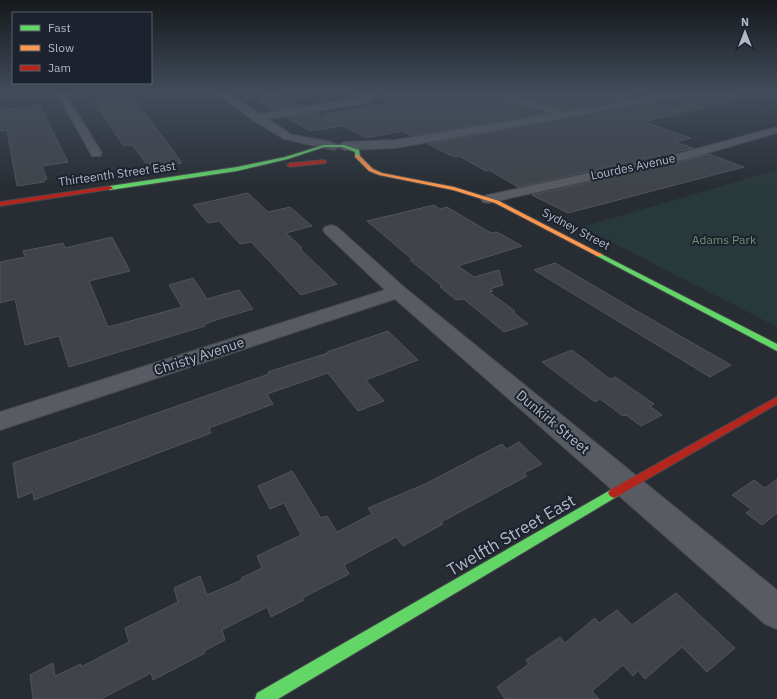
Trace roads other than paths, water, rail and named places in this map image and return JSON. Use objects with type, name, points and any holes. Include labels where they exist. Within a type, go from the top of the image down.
[{"type":"street","points":[[79,125],[96,153]]},
{"type":"street","points":[[268,125],[288,137],[297,140],[339,146],[395,144]]},
{"type":"street","points":[[355,156],[395,144],[509,125]]},
{"type":"street","name":"Lourdes Avenue","points":[[488,199],[683,156],[777,130]]},
{"type":"street","points":[[297,140],[298,143],[309,151],[306,155],[308,158],[324,162]]},
{"type":"street","name":"Sydney Street","points":[[339,146],[355,150],[355,156],[371,170],[443,185],[488,199],[520,213],[777,348]]},
{"type":"street","name":"Thirteenth Street East","points":[[0,204],[237,169],[309,151],[319,147],[339,146]]},
{"type":"street","points":[[371,151],[370,156],[374,161],[394,176]]},
{"type":"street","name":"Thirteenth Street East","points":[[237,169],[265,169],[301,163],[335,162]]},
{"type":"street","name":"Dunkirk Street","points":[[331,230],[398,292],[777,612]]},
{"type":"street","name":"Christy Avenue","points":[[0,421],[398,292]]},
{"type":"street","name":"Twelfth Street East","points":[[281,694],[627,485],[777,400]]},
{"type":"park label","name":"Adams Park","points":[[724,240]]}]
